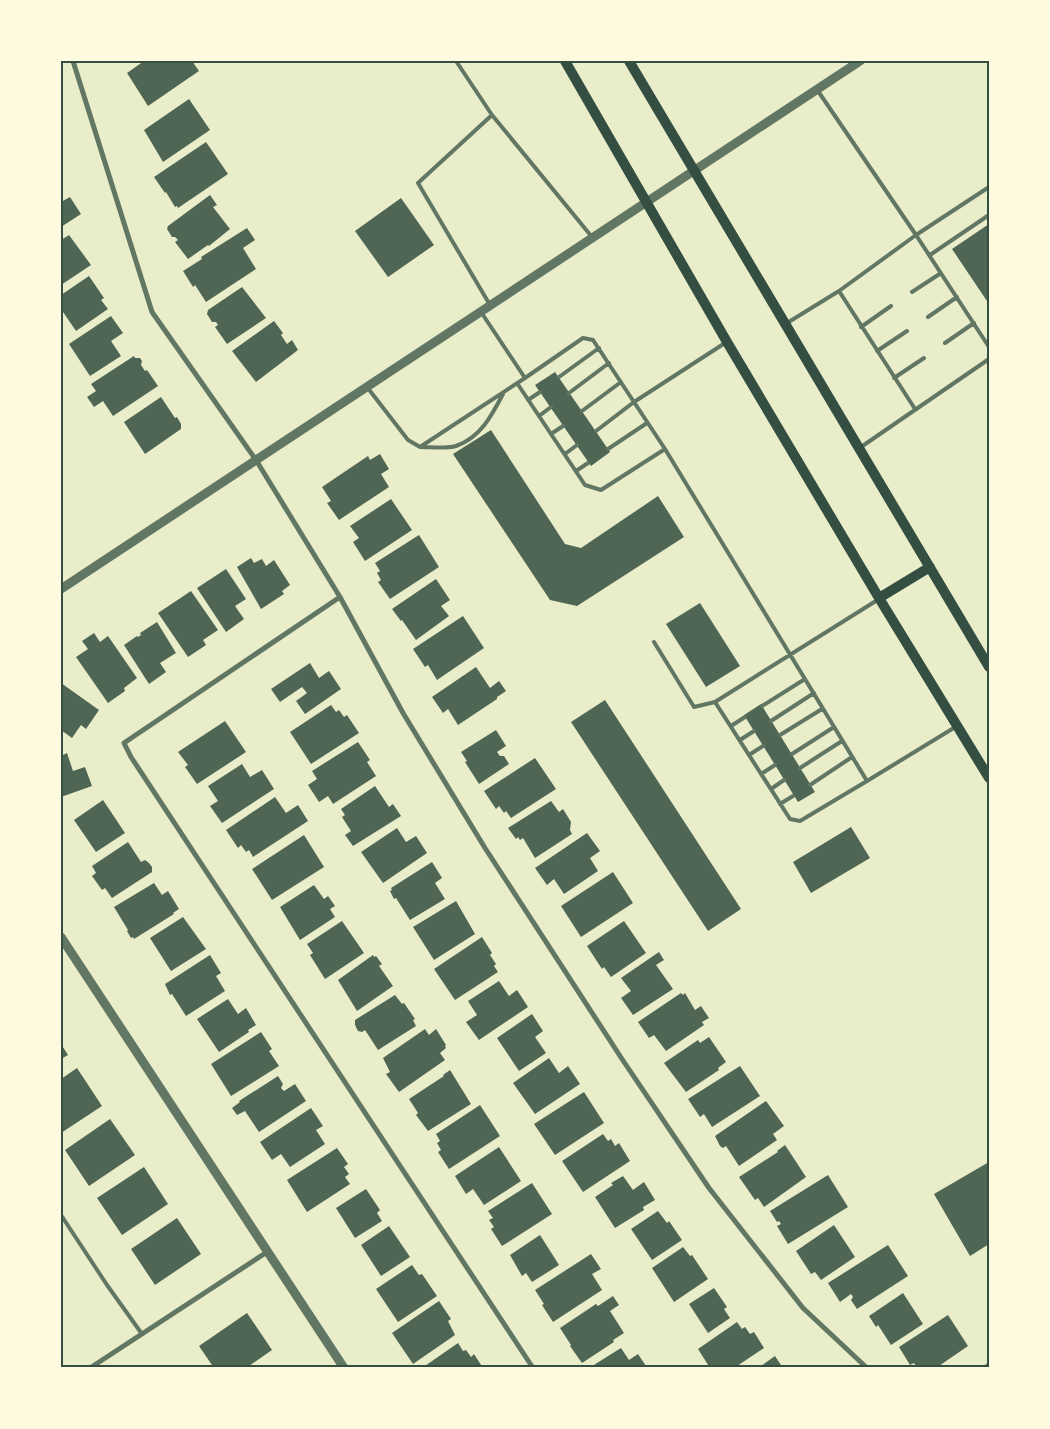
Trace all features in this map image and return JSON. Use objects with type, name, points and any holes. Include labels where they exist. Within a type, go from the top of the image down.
[{"type":"main road","points":[[565,61],[727,342],[879,598],[989,778]]},
{"type":"main road","points":[[629,61],[989,667]]},
{"type":"main road","points":[[879,598],[930,567]]},
{"type":"street","points":[[73,61],[152,312],[256,460],[340,597],[402,713],[486,848],[622,1059],[709,1188],[804,1308],[867,1368]]},
{"type":"street","points":[[61,589],[860,61]]},
{"type":"street","points":[[340,597],[124,743],[534,1368]]},
{"type":"street","points":[[61,937],[344,1368]]},
{"type":"street","points":[[90,1368],[267,1252]]},
{"type":"street","points":[[985,1368],[989,1365]]},
{"type":"lane","points":[[456,61],[492,115],[593,238]]},
{"type":"lane","points":[[817,90],[930,255],[989,347]]},
{"type":"lane","points":[[490,305],[418,183],[492,115]]},
{"type":"lane","points":[[785,324],[839,291],[916,235],[989,187]]},
{"type":"lane","points":[[930,255],[989,215]]},
{"type":"lane","points":[[912,292],[941,273]]},
{"type":"lane","points":[[839,291],[915,410]]},
{"type":"lane","points":[[928,317],[957,297]]},
{"type":"lane","points":[[861,327],[891,306]]},
{"type":"lane","points":[[481,312],[525,378]]},
{"type":"lane","points":[[945,343],[974,323]]},
{"type":"lane","points":[[877,351],[907,331]]},
{"type":"lane","points":[[420,447],[583,338],[593,340],[665,449],[867,781]]},
{"type":"lane","points":[[596,431],[634,402],[727,342]]},
{"type":"lane","points":[[559,377],[599,348]]},
{"type":"lane","points":[[894,378],[924,358]]},
{"type":"lane","points":[[859,448],[989,359]]},
{"type":"lane","points":[[569,393],[609,363]]},
{"type":"lane","points":[[582,411],[621,382]]},
{"type":"lane","points":[[516,383],[585,485],[601,490],[665,449]]},
{"type":"lane","points":[[367,387],[408,440],[420,447],[456,446],[465,441],[481,430],[488,422],[504,392]]},
{"type":"lane","points":[[528,400],[540,392]]},
{"type":"lane","points":[[539,416],[551,407]]},
{"type":"lane","points":[[608,449],[647,423]]},
{"type":"lane","points":[[551,434],[563,426]]},
{"type":"lane","points":[[565,454],[576,445]]},
{"type":"lane","points":[[576,471],[588,463]]},
{"type":"lane","points":[[654,642],[694,707],[715,702],[791,656],[879,598]]},
{"type":"lane","points":[[762,706],[805,679]]},
{"type":"lane","points":[[771,721],[814,693]]},
{"type":"lane","points":[[715,702],[790,819],[800,821],[957,726]]},
{"type":"lane","points":[[780,736],[822,709]]},
{"type":"lane","points":[[731,726],[746,717]]},
{"type":"lane","points":[[792,754],[834,727]]},
{"type":"lane","points":[[740,740],[754,731]]},
{"type":"lane","points":[[800,768],[842,741]]},
{"type":"lane","points":[[750,755],[763,746]]},
{"type":"lane","points":[[810,785],[852,757]]},
{"type":"lane","points":[[761,774],[775,765]]},
{"type":"lane","points":[[771,789],[784,780]]},
{"type":"lane","points":[[780,804],[793,796]]},
{"type":"lane","points":[[61,1215],[142,1334]]},
{"type":"building","points":[[144,61],[192,61],[199,71],[148,106],[127,73]]},
{"type":"building","points":[[189,99],[210,130],[163,162],[144,130]]},
{"type":"building","points":[[206,142],[228,174],[178,208],[177,206],[175,207],[154,177]]},
{"type":"building","points":[[210,195],[217,205],[213,207],[230,229],[209,246],[188,259],[175,242],[178,240],[172,237],[167,229],[168,226]]},
{"type":"building","points":[[70,197],[81,214],[61,227],[61,202]]},
{"type":"building","points":[[401,198],[434,245],[388,277],[355,231]]},
{"type":"building","points":[[989,224],[989,304],[952,249]]},
{"type":"building","points":[[247,228],[255,240],[243,248],[256,269],[206,302],[195,285],[193,287],[183,271],[202,259],[201,257]]},
{"type":"building","points":[[69,235],[91,265],[61,285],[61,240]]},
{"type":"building","points":[[89,276],[104,298],[101,300],[108,309],[76,331],[61,309],[61,295]]},
{"type":"building","points":[[242,287],[266,318],[227,344],[215,327],[218,325],[216,322],[212,322],[207,314],[208,310]]},
{"type":"building","points":[[111,316],[123,333],[111,341],[121,356],[90,376],[69,344]]},
{"type":"building","points":[[274,321],[283,333],[281,335],[287,344],[292,340],[298,350],[256,382],[232,351]]},
{"type":"building","points":[[134,356],[135,358],[140,358],[142,361],[141,365],[145,371],[147,370],[158,386],[113,416],[103,401],[94,407],[87,397],[96,391],[91,384]]},
{"type":"building","points":[[555,372],[610,452],[591,466],[535,385]]},
{"type":"building","points":[[161,397],[175,418],[177,417],[181,424],[181,429],[145,454],[124,422]]},
{"type":"building","points":[[491,430],[565,544],[581,548],[658,496],[684,537],[577,606],[550,600],[453,454]]},
{"type":"building","points":[[380,454],[389,469],[381,474],[389,487],[339,520],[327,503],[331,501],[322,487],[368,456],[370,460]]},
{"type":"building","points":[[391,499],[412,530],[365,561],[353,542],[359,538],[350,526]]},
{"type":"building","points":[[419,535],[439,567],[390,599],[378,582],[381,580],[377,573],[380,571],[375,563]]},
{"type":"building","points":[[251,558],[254,563],[262,559],[266,566],[274,560],[290,585],[282,591],[284,594],[261,609],[237,567]]},
{"type":"building","points":[[226,569],[246,599],[235,606],[244,619],[226,632],[197,588]]},
{"type":"building","points":[[436,579],[450,600],[441,606],[449,616],[416,640],[392,609]]},
{"type":"building","points":[[191,591],[218,630],[203,640],[206,645],[188,657],[158,613]]},
{"type":"building","points":[[700,603],[740,666],[706,687],[666,624]]},
{"type":"building","points":[[463,616],[484,648],[437,680],[428,665],[425,667],[413,649]]},
{"type":"building","points":[[157,622],[176,653],[160,663],[166,672],[149,684],[124,645],[141,635],[140,633]]},
{"type":"building","points":[[94,633],[100,642],[108,636],[137,678],[124,688],[125,691],[108,703],[76,657],[88,649],[82,641]]},
{"type":"building","points":[[310,663],[319,678],[329,671],[341,689],[305,714],[296,701],[307,693],[302,687],[280,702],[271,689]]},
{"type":"building","points":[[476,667],[490,688],[499,681],[506,691],[458,725],[448,709],[443,713],[432,697]]},
{"type":"building","points":[[61,683],[99,710],[86,729],[81,725],[72,738],[61,730]]},
{"type":"building","points":[[605,700],[741,909],[708,931],[571,722]]},
{"type":"building","points":[[761,704],[815,792],[798,802],[744,715]]},
{"type":"building","points":[[331,705],[336,712],[339,710],[344,717],[347,715],[359,733],[311,764],[290,732]]},
{"type":"building","points":[[225,721],[246,752],[197,784],[185,767],[188,765],[178,752]]},
{"type":"building","points":[[496,730],[506,746],[497,752],[500,756],[504,756],[509,764],[479,784],[461,752]]},
{"type":"building","points":[[358,742],[370,760],[367,762],[376,776],[333,804],[328,796],[319,802],[308,785],[317,779],[312,771]]},
{"type":"building","points":[[67,753],[73,771],[85,767],[92,786],[61,797],[61,756]]},
{"type":"building","points":[[535,758],[556,789],[511,818],[499,806],[496,809],[484,791]]},
{"type":"building","points":[[242,764],[250,777],[262,770],[274,789],[222,823],[210,806],[218,801],[208,786]]},
{"type":"building","points":[[375,786],[389,807],[393,804],[401,816],[353,846],[345,835],[351,831],[342,817],[345,815],[341,809]]},
{"type":"building","points":[[275,797],[286,813],[298,805],[308,821],[253,857],[249,850],[246,852],[241,845],[238,848],[226,830]]},
{"type":"building","points":[[103,800],[125,833],[96,852],[74,820]]},
{"type":"building","points":[[551,801],[559,812],[563,809],[571,822],[570,830],[572,834],[535,858],[523,838],[520,840],[518,837],[516,839],[508,828]]},
{"type":"building","points":[[851,827],[870,858],[811,893],[793,862]]},
{"type":"building","points":[[397,828],[406,842],[416,836],[427,853],[383,883],[361,852]]},
{"type":"building","points":[[587,833],[600,851],[590,858],[598,871],[564,894],[554,879],[547,885],[535,868]]},
{"type":"building","points":[[304,835],[324,867],[272,900],[252,869]]},
{"type":"building","points":[[128,842],[141,862],[145,860],[149,863],[152,867],[152,872],[112,898],[105,888],[102,890],[92,876],[96,873],[92,866]]},
{"type":"building","points":[[432,862],[442,878],[435,883],[445,899],[410,920],[396,898],[394,899],[390,891],[392,890],[391,888]]},
{"type":"building","points":[[613,872],[633,903],[581,937],[561,906]]},
{"type":"building","points":[[154,883],[162,895],[168,891],[179,909],[134,939],[133,937],[131,938],[114,907]]},
{"type":"building","points":[[314,885],[324,899],[328,896],[335,906],[330,909],[335,917],[300,940],[280,907]]},
{"type":"building","points":[[456,901],[475,934],[434,960],[413,927]]},
{"type":"building","points":[[183,917],[206,949],[171,971],[150,938]]},
{"type":"building","points":[[342,921],[364,953],[325,979],[310,955],[313,953],[307,944]]},
{"type":"building","points":[[624,921],[646,953],[611,977],[604,967],[602,969],[587,946]]},
{"type":"building","points":[[482,937],[492,953],[490,955],[496,964],[494,966],[498,972],[455,1000],[434,969]]},
{"type":"building","points":[[659,952],[664,960],[656,965],[673,989],[633,1015],[621,998],[631,991],[621,978]]},
{"type":"building","points":[[210,955],[221,973],[216,976],[225,991],[186,1016],[172,994],[170,995],[165,984]]},
{"type":"building","points":[[373,955],[382,964],[379,966],[393,986],[357,1011],[338,980]]},
{"type":"building","points":[[499,981],[509,996],[517,990],[528,1007],[479,1040],[466,1022],[477,1015],[468,1001]]},
{"type":"building","points":[[681,993],[683,995],[685,993],[695,1010],[701,1006],[709,1018],[702,1022],[704,1025],[666,1051],[654,1035],[649,1038],[638,1022]]},
{"type":"building","points":[[395,995],[402,1004],[404,1003],[415,1019],[413,1020],[416,1026],[378,1050],[365,1030],[362,1032],[358,1031],[355,1020]]},
{"type":"building","points":[[228,999],[238,1014],[246,1008],[256,1025],[248,1030],[249,1032],[219,1052],[197,1019]]},
{"type":"building","points":[[532,1014],[543,1031],[535,1037],[546,1053],[519,1071],[497,1038]]},
{"type":"building","points":[[425,1029],[429,1035],[436,1029],[446,1045],[446,1048],[440,1053],[445,1060],[399,1092],[386,1074],[390,1072],[383,1058]]},
{"type":"building","points":[[261,1032],[272,1049],[269,1051],[279,1066],[231,1096],[211,1064]]},
{"type":"building","points":[[709,1037],[726,1062],[718,1068],[719,1070],[686,1092],[664,1063],[698,1040],[700,1043]]},
{"type":"building","points":[[61,1044],[68,1055],[61,1059]]},
{"type":"building","points":[[549,1058],[559,1073],[568,1066],[580,1084],[535,1114],[513,1083]]},
{"type":"building","points":[[740,1066],[760,1096],[712,1127],[704,1114],[700,1117],[688,1099]]},
{"type":"building","points":[[77,1068],[102,1106],[61,1133],[61,1079]]},
{"type":"building","points":[[450,1070],[471,1104],[428,1131],[416,1115],[418,1113],[409,1099]]},
{"type":"building","points":[[278,1076],[283,1084],[281,1088],[284,1091],[295,1084],[306,1101],[259,1132],[245,1111],[237,1115],[232,1108],[239,1101]]},
{"type":"building","points":[[584,1092],[604,1123],[555,1155],[534,1124]]},
{"type":"building","points":[[766,1101],[784,1126],[773,1134],[777,1140],[739,1166],[726,1146],[723,1148],[720,1146],[715,1136]]},
{"type":"building","points":[[480,1105],[500,1136],[449,1169],[438,1152],[441,1150],[437,1143],[440,1141],[436,1134]]},
{"type":"building","points":[[311,1108],[323,1126],[316,1130],[325,1144],[290,1167],[281,1154],[272,1160],[260,1142]]},
{"type":"building","points":[[110,1119],[135,1155],[89,1186],[65,1150]]},
{"type":"building","points":[[603,1134],[608,1141],[611,1139],[615,1146],[619,1143],[630,1161],[583,1192],[562,1161]]},
{"type":"building","points":[[785,1145],[806,1177],[764,1207],[758,1198],[755,1200],[739,1177],[778,1152]]},
{"type":"building","points":[[499,1147],[521,1181],[484,1205],[473,1189],[466,1194],[455,1176]]},
{"type":"building","points":[[337,1148],[348,1164],[344,1167],[349,1174],[345,1177],[350,1184],[307,1212],[287,1180]]},
{"type":"building","points":[[989,1162],[989,1244],[970,1256],[934,1194]]},
{"type":"building","points":[[144,1167],[168,1204],[122,1235],[97,1198]]},
{"type":"building","points":[[828,1175],[848,1207],[788,1244],[777,1226],[781,1224],[779,1221],[777,1222],[770,1211]]},
{"type":"building","points":[[623,1176],[633,1190],[644,1182],[655,1200],[643,1207],[644,1210],[615,1228],[595,1197],[613,1185],[611,1183]]},
{"type":"building","points":[[532,1183],[552,1214],[502,1246],[491,1229],[494,1227],[489,1220],[493,1218],[488,1211]]},
{"type":"building","points":[[366,1189],[380,1210],[377,1213],[382,1221],[355,1238],[336,1208]]},
{"type":"building","points":[[658,1211],[667,1223],[669,1221],[682,1240],[652,1260],[631,1229]]},
{"type":"building","points":[[177,1218],[201,1254],[155,1285],[131,1249]]},
{"type":"building","points":[[834,1225],[855,1257],[821,1280],[815,1272],[811,1274],[796,1251]]},
{"type":"building","points":[[389,1226],[410,1257],[381,1276],[361,1245]]},
{"type":"building","points":[[540,1235],[559,1265],[532,1282],[526,1273],[522,1276],[510,1255]]},
{"type":"building","points":[[888,1245],[908,1276],[857,1309],[851,1300],[853,1297],[851,1294],[840,1302],[828,1283]]},
{"type":"building","points":[[683,1247],[690,1256],[692,1255],[708,1279],[674,1302],[652,1268]]},
{"type":"building","points":[[591,1254],[601,1269],[592,1274],[602,1290],[553,1322],[535,1290]]},
{"type":"building","points":[[412,1265],[419,1275],[422,1274],[437,1296],[398,1322],[376,1289]]},
{"type":"building","points":[[714,1288],[727,1307],[724,1309],[730,1318],[708,1333],[689,1304]]},
{"type":"building","points":[[903,1293],[923,1324],[891,1345],[878,1325],[876,1327],[869,1316]]},
{"type":"building","points":[[613,1296],[619,1305],[610,1311],[624,1333],[613,1340],[614,1342],[582,1363],[560,1328],[596,1304],[598,1306]]},
{"type":"building","points":[[439,1301],[451,1319],[448,1321],[455,1335],[413,1364],[392,1333]]},
{"type":"building","points":[[247,1313],[272,1350],[246,1368],[214,1368],[199,1346]]},
{"type":"building","points":[[948,1315],[968,1346],[936,1368],[917,1368],[914,1363],[910,1365],[899,1347]]},
{"type":"building","points":[[737,1322],[742,1329],[745,1327],[750,1334],[754,1332],[764,1348],[734,1368],[710,1368],[698,1349]]},
{"type":"building","points":[[458,1343],[463,1351],[466,1350],[471,1357],[474,1354],[483,1368],[422,1368]]},
{"type":"building","points":[[621,1348],[629,1360],[638,1354],[646,1366],[643,1368],[589,1368]]},
{"type":"building","points":[[775,1356],[783,1368],[758,1368]]}]
